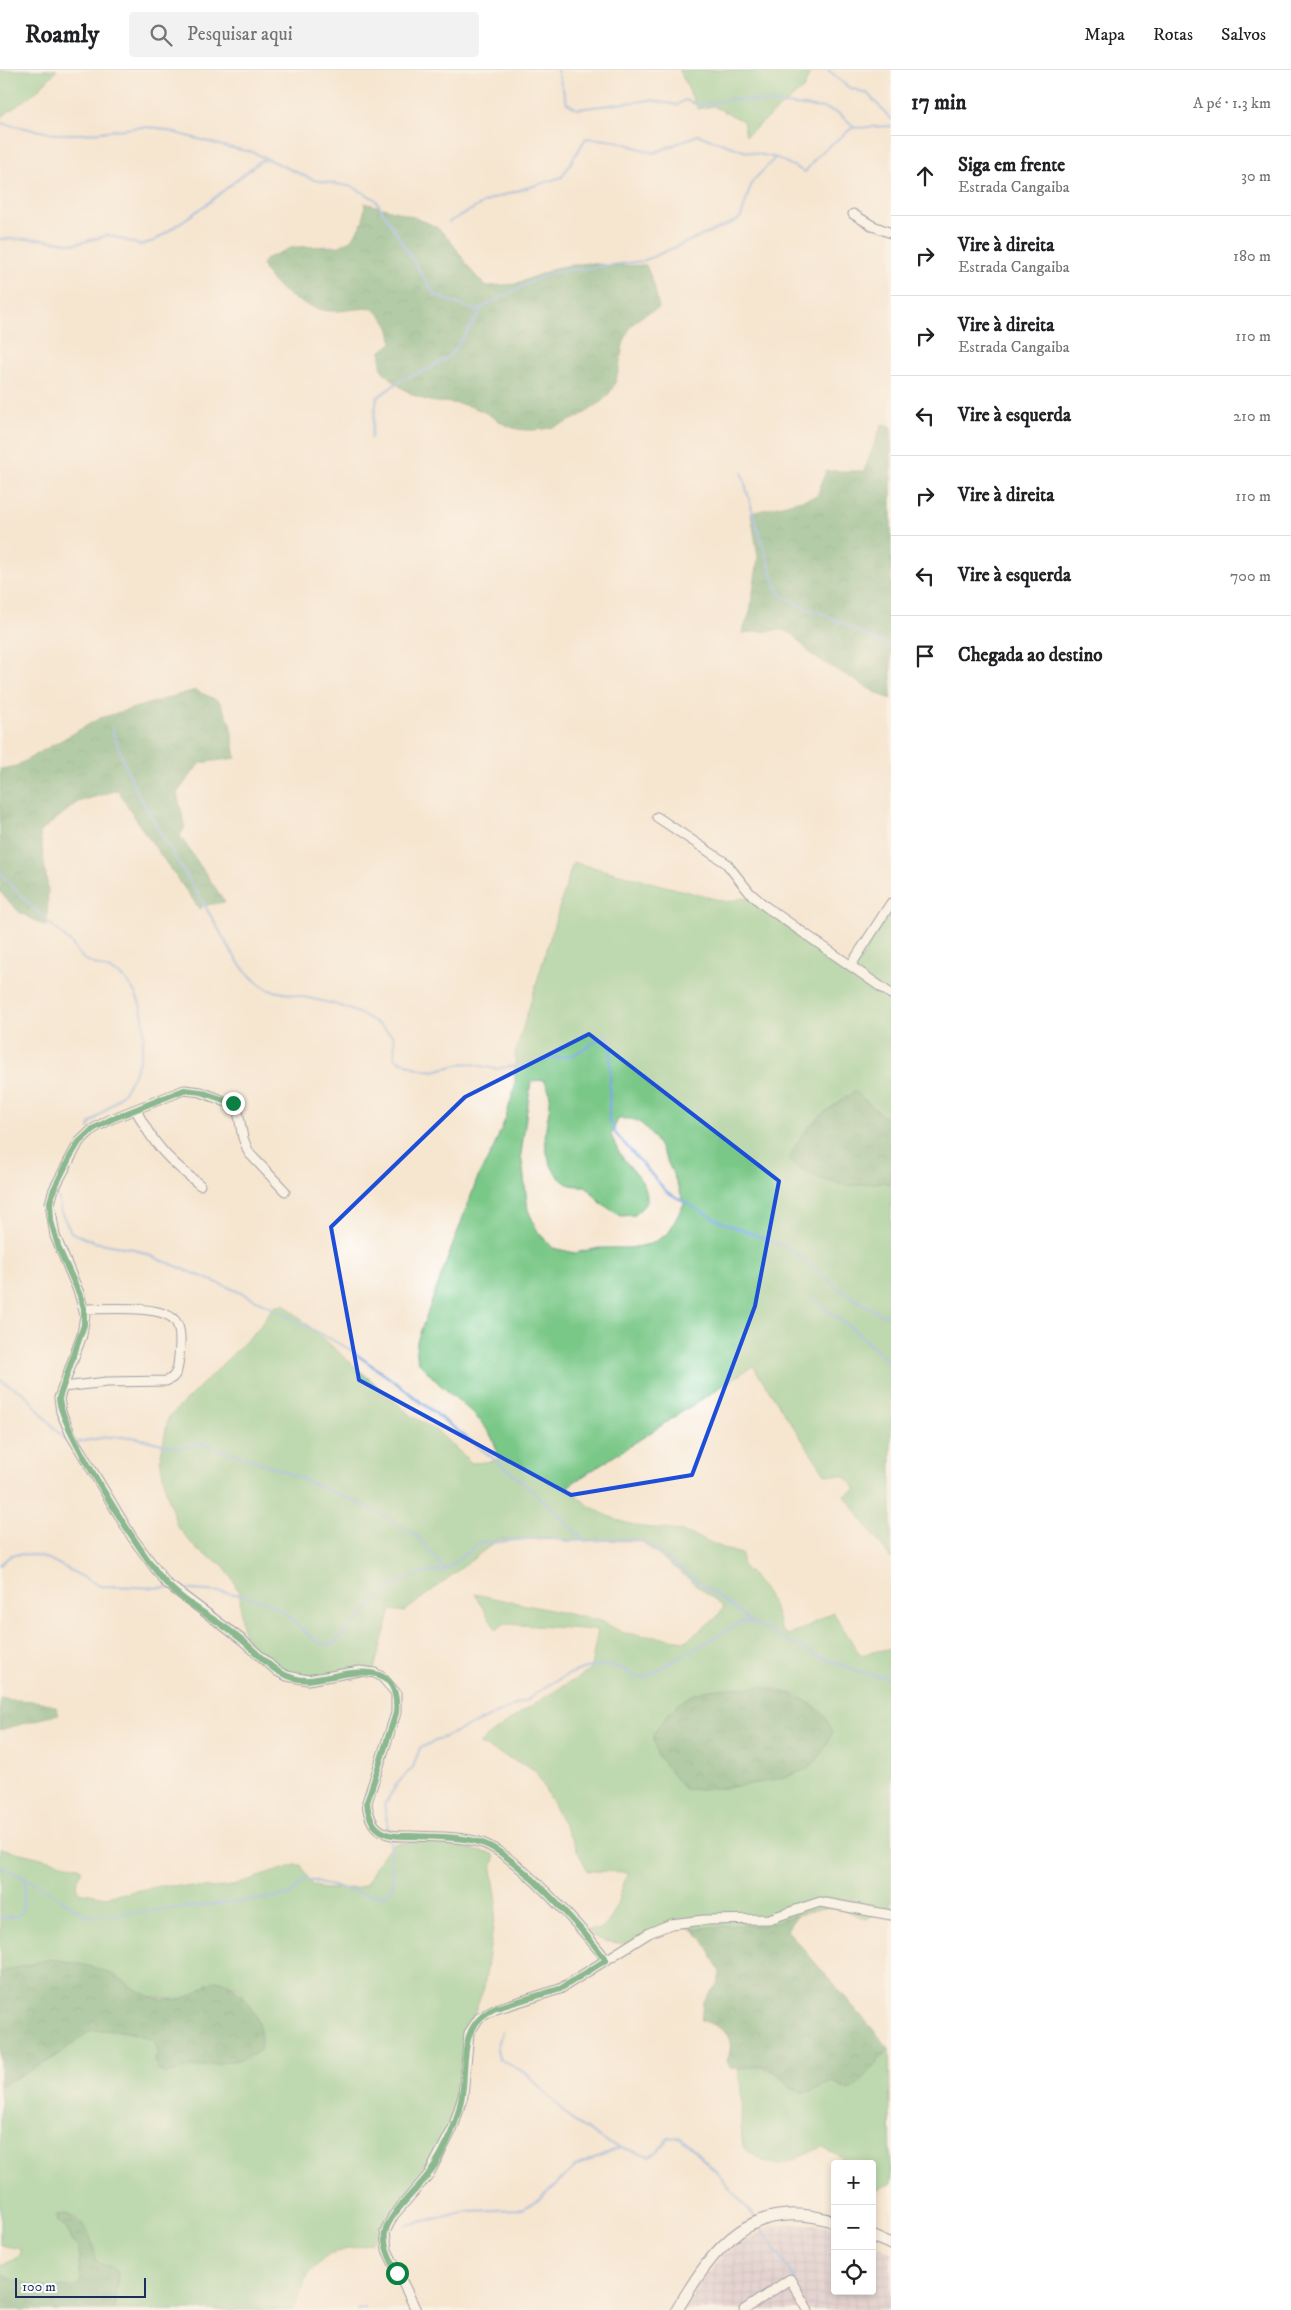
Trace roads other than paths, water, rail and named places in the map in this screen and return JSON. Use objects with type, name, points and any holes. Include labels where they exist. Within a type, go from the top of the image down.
[{"type":"street","points":[[853,214],[891,234]]},
{"type":"street","points":[[657,817],[726,863],[750,893],[891,994]]},
{"type":"street","points":[[851,966],[891,903]]},
{"type":"street","points":[[285,1191],[249,1152],[243,1138],[239,1110],[233,1103],[189,1089],[99,1126],[79,1142],[54,1189],[50,1202],[55,1236],[84,1308],[82,1335],[59,1398],[60,1408],[71,1435],[132,1537],[166,1583],[241,1639],[277,1671],[287,1676],[308,1680],[368,1672],[382,1677],[394,1688],[397,1701],[396,1713],[367,1802],[373,1823],[380,1830],[391,1835],[463,1839],[480,1842],[494,1848],[563,1910],[606,1960]]},
{"type":"street","points":[[136,1110],[148,1136],[158,1148],[200,1185]]},
{"type":"street","points":[[63,1387],[107,1382],[166,1381],[171,1379],[177,1372],[179,1329],[176,1321],[170,1316],[154,1310],[84,1308]]},
{"type":"street","points":[[416,2310],[387,2250],[386,2232],[393,2216],[429,2174],[453,2128],[462,2096],[467,2045],[474,2023],[487,2012],[560,1989],[649,1933],[683,1922],[769,1919],[800,1907],[820,1902],[891,1915]]},
{"type":"street","points":[[677,2310],[706,2262],[718,2249],[748,2226],[765,2218],[789,2214],[817,2216],[831,2221]]},
{"type":"street","points":[[876,2238],[891,2244]]},
{"type":"street","points":[[744,2310],[790,2279],[808,2310]]},
{"type":"waterway","points":[[557,70],[567,103],[577,109],[651,100],[677,105],[685,100],[699,105],[733,99],[824,108],[838,113],[855,127]]},
{"type":"waterway","points":[[828,70],[848,87],[868,94],[891,119]]},
{"type":"waterway","points":[[0,123],[55,134],[84,134],[141,127],[158,128],[252,152],[314,180],[353,187],[375,199],[435,295],[476,311],[548,273],[643,261],[736,221],[741,217],[752,182],[775,158]]},
{"type":"waterway","points":[[449,222],[491,199],[562,177],[586,138],[616,141],[654,153],[698,135],[744,151],[777,158],[805,172],[819,154],[852,128],[891,126]]},
{"type":"waterway","points":[[0,239],[38,239],[75,244],[109,235],[140,245],[154,241],[207,204],[260,161],[265,160]]},
{"type":"waterway","points":[[371,438],[377,398],[401,380],[429,369],[450,356],[482,310]]},
{"type":"waterway","points":[[742,473],[778,592],[797,604],[826,615],[891,648]]},
{"type":"waterway","points":[[111,727],[129,776],[154,822],[234,956],[248,974],[258,982],[269,990],[335,1004],[366,1017],[394,1037],[395,1059],[417,1068],[433,1071],[466,1063],[496,1069],[573,1055],[607,1035],[611,1044],[609,1120],[615,1133],[667,1192],[719,1221],[787,1247],[845,1293],[880,1314],[891,1316]]},
{"type":"waterway","points":[[0,873],[26,901],[71,943],[83,958],[124,978],[140,1003],[144,1032],[139,1062],[126,1089],[114,1103],[90,1124],[89,1128]]},
{"type":"waterway","points":[[57,1191],[61,1212],[71,1232],[94,1242],[134,1249],[230,1288],[267,1305],[349,1349],[399,1385],[508,1470],[554,1510],[583,1539]]},
{"type":"waterway","points":[[811,1298],[854,1330],[891,1364]]},
{"type":"waterway","points":[[0,1380],[24,1393],[62,1437],[69,1443],[73,1442]]},
{"type":"waterway","points":[[78,1442],[107,1437],[132,1437],[180,1448],[200,1443],[279,1469],[372,1509],[416,1535],[445,1570]]},
{"type":"waterway","points":[[179,1589],[230,1593],[266,1602],[285,1613],[314,1640],[322,1644],[330,1644],[337,1641],[391,1586],[422,1573],[445,1570],[482,1541],[489,1543],[546,1537],[566,1541],[634,1539],[646,1543],[752,1622],[815,1655],[863,1673],[891,1678]]},
{"type":"waterway","points":[[0,1565],[11,1555],[27,1554],[49,1559],[100,1586],[166,1588]]},
{"type":"waterway","points":[[389,1832],[384,1805],[397,1784],[413,1767],[420,1748],[529,1699],[559,1679],[583,1669],[607,1665],[622,1668],[634,1676],[646,1677],[741,1622],[752,1622]]},
{"type":"waterway","points":[[0,1866],[35,1883],[84,1914],[96,1917],[288,1896],[306,1879],[367,1895],[386,1895],[393,1886],[390,1837]]},
{"type":"waterway","points":[[0,1918],[18,1916],[22,1911],[26,1879]]},
{"type":"waterway","points":[[502,2032],[497,2049],[499,2059],[526,2073],[572,2120],[608,2143],[649,2156],[658,2151],[668,2138],[681,2137],[716,2172],[756,2219]]},
{"type":"waterway","points":[[407,2225],[468,2211],[523,2209],[540,2199],[576,2166],[618,2148]]},
{"type":"waterway","points":[[759,2224],[794,2278]]},
{"type":"waterway","points":[[357,2310],[365,2308]]}]
